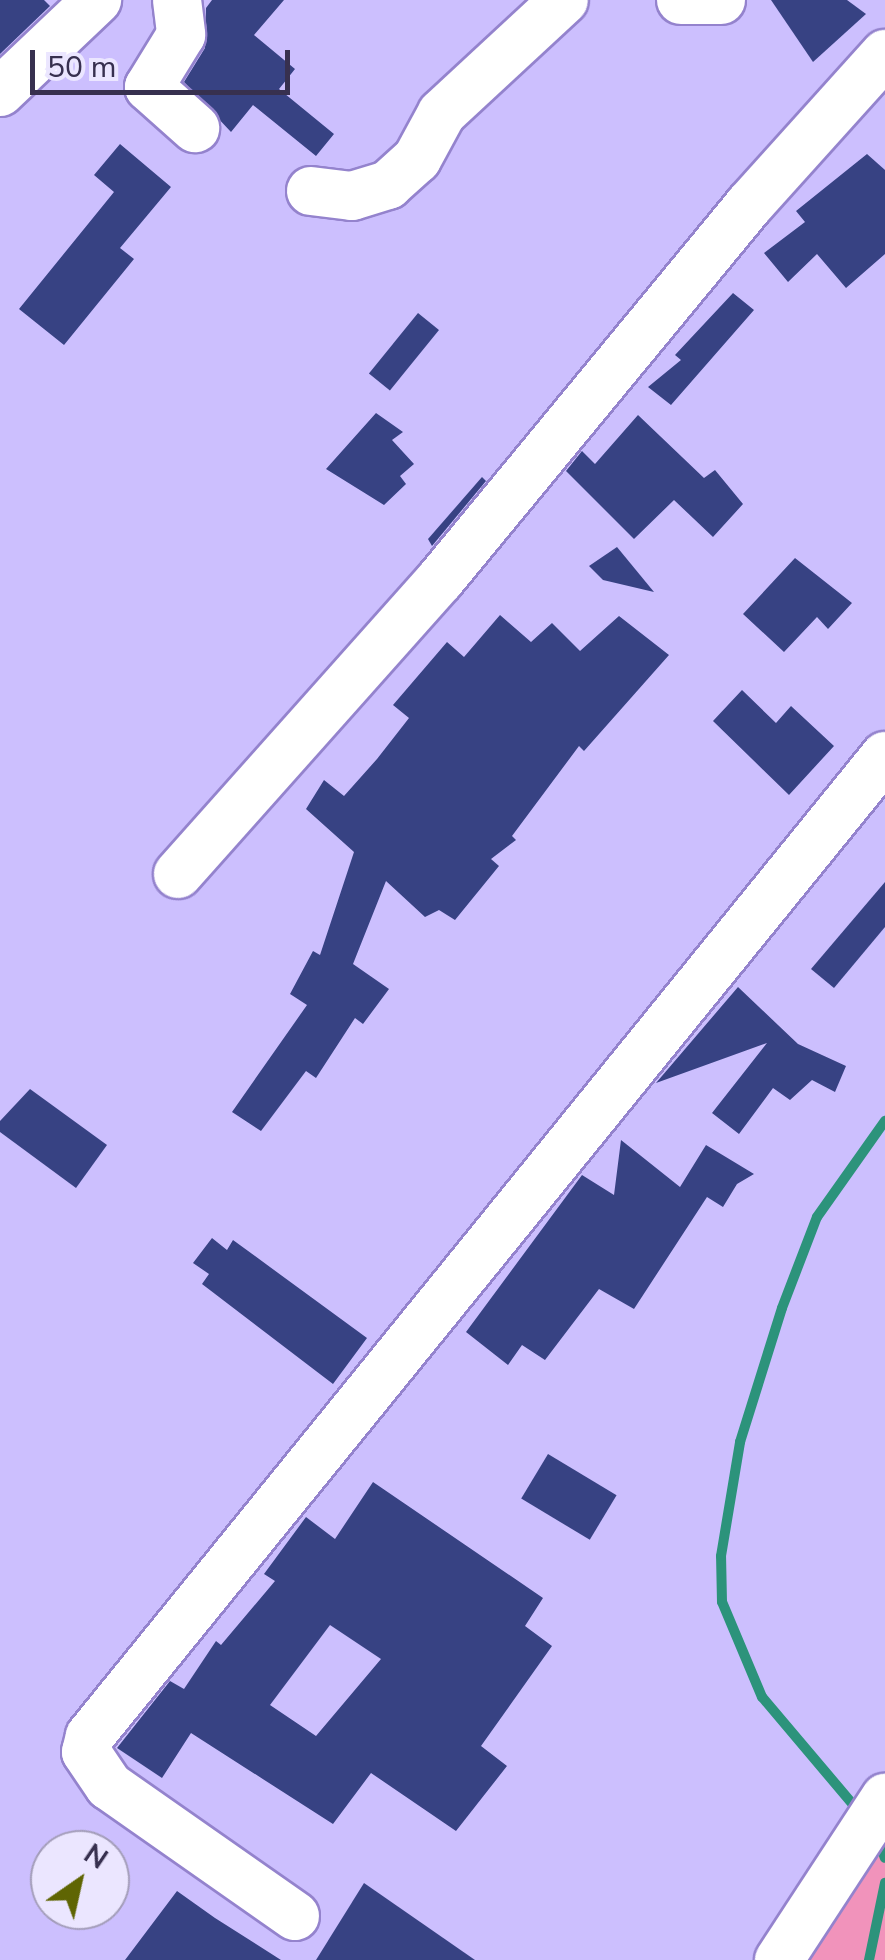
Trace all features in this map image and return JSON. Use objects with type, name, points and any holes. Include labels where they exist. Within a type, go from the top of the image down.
[{"type":"street","points":[[0,92],[97,0]]},
{"type":"street","points":[[177,0],[181,35],[149,87],[195,128]]},
{"type":"street","points":[[311,191],[352,196],[388,185],[417,158],[442,113],[564,0]]},
{"type":"street","points":[[682,0],[721,0]]},
{"type":"street","points":[[178,874],[440,580],[750,204],[885,54]]},
{"type":"street","points":[[294,1916],[109,1786],[86,1752],[90,1736],[885,756]]},
{"type":"street","points":[[779,1960],[884,1800]]},
{"type":"shaded area","points":[[885,1836],[885,1960],[805,1960]]},
{"type":"building","points":[[0,0],[44,0],[50,6],[0,54]]},
{"type":"building","points":[[212,0],[284,0],[254,35],[295,69],[279,89],[334,134],[316,156],[253,105],[231,132],[184,82],[205,48],[206,8]]},
{"type":"building","points":[[771,0],[847,0],[866,14],[813,62]]},
{"type":"building","points":[[120,144],[171,187],[120,248],[134,259],[64,345],[19,309],[114,192],[94,175]]},
{"type":"building","points":[[867,154],[885,170],[885,254],[846,288],[817,254],[788,282],[764,253],[805,222],[796,211]]},
{"type":"building","points":[[733,293],[754,310],[671,405],[648,387],[681,360],[675,355]]},
{"type":"building","points":[[418,313],[439,330],[390,391],[369,374]]},
{"type":"building","points":[[376,413],[403,432],[392,440],[414,464],[400,476],[406,484],[384,505],[326,469]]},
{"type":"building","points":[[638,415],[704,478],[715,470],[743,504],[713,537],[674,500],[634,539],[566,471],[582,451],[595,464]]},
{"type":"building","points":[[482,477],[486,481],[432,546],[428,539]]},
{"type":"building","points":[[617,547],[654,592],[603,580],[589,566]]},
{"type":"building","points":[[795,558],[852,603],[828,629],[817,617],[784,652],[743,614]]},
{"type":"building","points":[[500,615],[531,642],[552,623],[580,651],[619,616],[669,655],[584,751],[579,746],[512,836],[516,840],[491,859],[499,866],[455,920],[439,910],[425,917],[386,881],[353,964],[389,989],[363,1024],[355,1018],[316,1078],[306,1071],[261,1131],[232,1112],[307,1005],[290,994],[313,951],[320,955],[354,852],[306,809],[324,780],[344,796],[377,759],[409,718],[393,705],[447,642],[464,657]]},
{"type":"building","points":[[742,690],[776,723],[791,706],[834,746],[789,795],[713,721]]},
{"type":"building","points":[[885,882],[885,927],[834,988],[811,969]]},
{"type":"building","points":[[738,987],[798,1044],[846,1066],[835,1092],[812,1080],[790,1100],[773,1088],[739,1134],[712,1113],[767,1043],[656,1083]]},
{"type":"building","points":[[30,1089],[107,1145],[76,1188],[0,1132],[0,1121]]},
{"type":"building","points":[[621,1140],[680,1187],[706,1145],[754,1174],[737,1184],[723,1207],[707,1197],[634,1309],[599,1289],[545,1360],[522,1345],[508,1365],[466,1332],[582,1175],[614,1195]]},
{"type":"building","points":[[212,1238],[227,1250],[233,1240],[367,1338],[333,1384],[202,1284],[209,1274],[193,1263]]},
{"type":"building","points":[[548,1454],[617,1495],[590,1540],[521,1499]]},
{"type":"building","points":[[373,1482],[543,1598],[525,1626],[552,1646],[481,1746],[507,1766],[456,1831],[371,1773],[333,1824],[191,1733],[162,1778],[117,1748],[170,1681],[184,1689],[216,1641],[221,1645],[275,1581],[264,1574],[306,1517],[335,1539]],"holes":[[[330,1625],[381,1659],[316,1736],[270,1705]]]},
{"type":"building","points":[[364,1883],[475,1960],[316,1960]]},
{"type":"building","points":[[177,1891],[215,1918],[281,1960],[125,1960]]},
{"type":"waterway","points":[[861,1814],[762,1697],[722,1602],[721,1556],[740,1442],[782,1308],[817,1217],[885,1121]]},
{"type":"waterway","points":[[877,1834],[885,1858]]},
{"type":"waterway","points":[[869,1960],[885,1883]]}]
